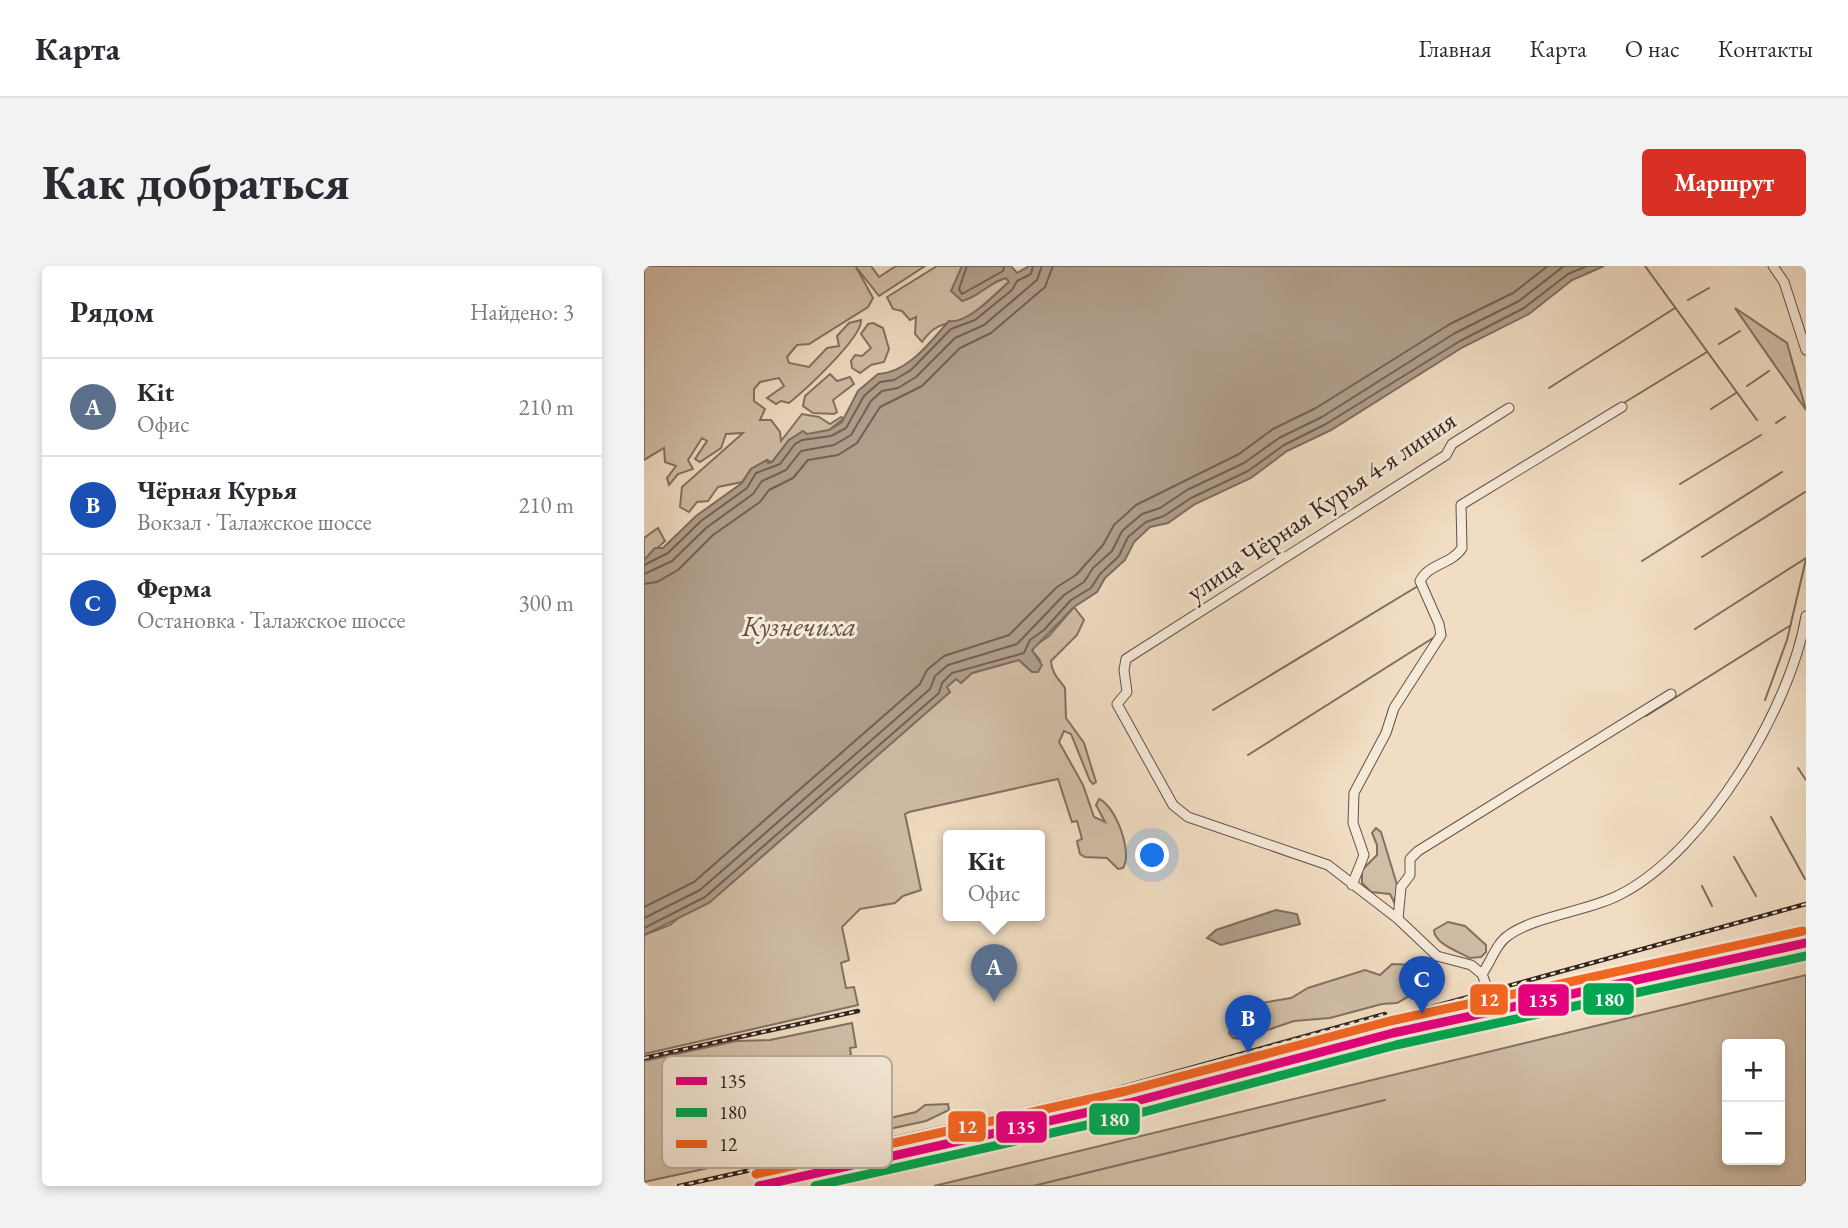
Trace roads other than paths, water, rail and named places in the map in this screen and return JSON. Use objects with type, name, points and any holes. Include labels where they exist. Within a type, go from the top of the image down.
[{"type":"main road","points":[[892,1156],[1129,1103],[1345,1045],[1806,943]]},
{"type":"main road","points":[[759,1186],[839,1168]]},
{"type":"street","points":[[1773,266],[1784,282],[1806,350]]},
{"type":"street","points":[[1489,1012],[1489,993],[1482,974],[1471,965],[1437,956],[1398,919],[1352,885],[1364,855],[1353,823],[1354,793],[1386,733],[1394,708],[1439,642],[1439,624],[1420,581],[1424,573],[1460,553],[1464,545],[1461,505],[1622,407]]},
{"type":"street","name":"улица Чёрная Курья 4-я линия","points":[[1352,885],[1328,865],[1188,817],[1173,805],[1117,704],[1127,692],[1124,664],[1126,659],[1446,455],[1452,444],[1510,408]]},
{"type":"street","points":[[1482,974],[1508,935],[1623,894],[1647,879],[1690,835],[1733,784],[1763,732],[1790,679],[1806,616]]},
{"type":"street","points":[[1398,919],[1401,887],[1410,875],[1410,859],[1418,851],[1671,694]]},
{"type":"water","name":"Кузнечиха","points":[[962,266],[1011,266],[1017,273],[1029,266],[1604,266],[1572,280],[1529,314],[1463,347],[1331,430],[1287,451],[1251,478],[1195,504],[1168,523],[1150,527],[1134,542],[1125,560],[1105,578],[1097,592],[1074,607],[1032,650],[1042,665],[1038,672],[1032,672],[1019,660],[972,673],[961,683],[956,679],[947,687],[950,692],[709,903],[644,935],[644,560],[655,548],[663,548],[696,516],[742,483],[751,469],[767,460],[768,463],[772,462],[789,440],[803,431],[807,434],[829,430],[842,422],[858,391],[878,374],[889,372],[909,362],[949,321],[956,321],[973,313],[1009,282],[1006,278],[1000,280],[962,301],[951,291]]},
{"type":"water","points":[[1276,910],[1297,914],[1300,924],[1221,945],[1207,938],[1216,930]]},
{"type":"waterway","points":[[1645,266],[1757,420]]},
{"type":"waterway","points":[[1688,300],[1709,288]]},
{"type":"waterway","points":[[1549,388],[1675,308]]},
{"type":"waterway","points":[[1719,344],[1740,331]]},
{"type":"waterway","points":[[1622,404],[1707,352]]},
{"type":"waterway","points":[[1747,386],[1769,371]]},
{"type":"waterway","points":[[1711,409],[1736,393]]},
{"type":"waterway","points":[[1776,423],[1785,417]]},
{"type":"waterway","points":[[1680,484],[1761,435]]},
{"type":"waterway","points":[[1642,561],[1782,472]]},
{"type":"waterway","points":[[1702,557],[1805,492]]},
{"type":"waterway","points":[[1695,629],[1806,558]]},
{"type":"waterway","points":[[1765,700],[1787,640],[1806,559]]},
{"type":"waterway","points":[[1213,710],[1418,586]]},
{"type":"waterway","points":[[1646,716],[1791,625]]},
{"type":"waterway","points":[[1248,755],[1433,638]]},
{"type":"waterway","points":[[1798,768],[1806,780]]},
{"type":"waterway","points":[[1771,817],[1805,879]]},
{"type":"waterway","points":[[1734,857],[1756,896]]},
{"type":"waterway","points":[[1702,886],[1712,906]]},
{"type":"waterway","points":[[1033,1186],[1385,1100]]},
{"type":"railway","points":[[1377,1022],[1806,904]]},
{"type":"railway","points":[[644,1058],[858,1011]]},
{"type":"railway","points":[[892,1139],[1115,1089],[1385,1014]]},
{"type":"railway","points":[[679,1186],[760,1168]]},
{"type":"place","name":"Kit","points":[[994,1002]]},
{"type":"place","name":"Ферма","points":[[1422,1014]]},
{"type":"place","name":"Чёрная Курья","points":[[1248,1053]]}]
